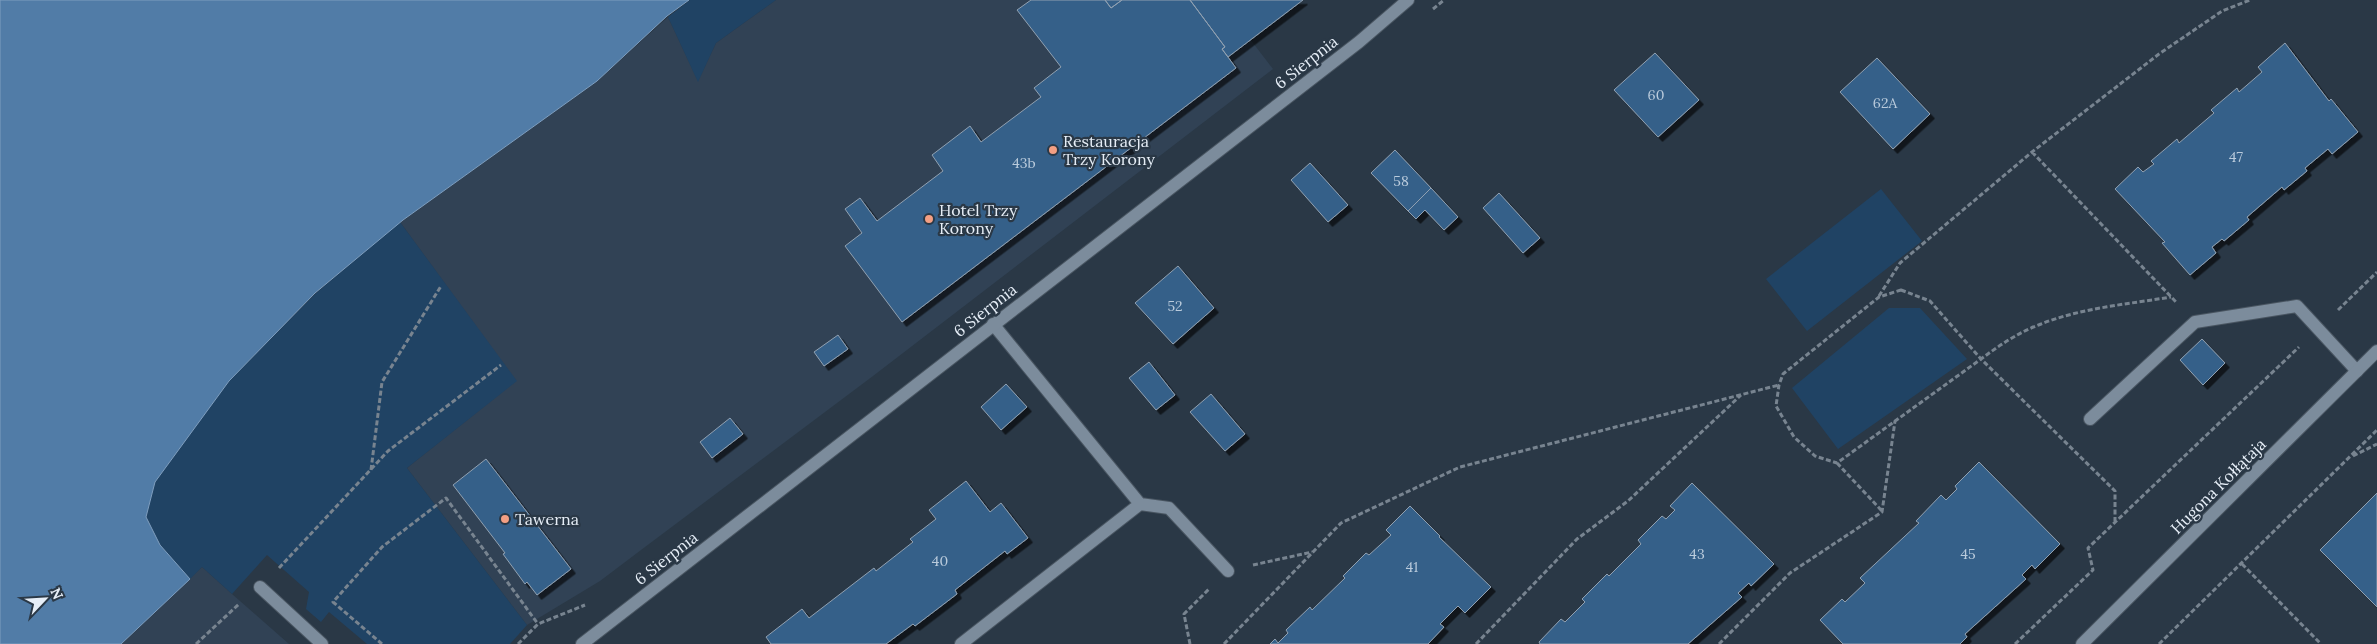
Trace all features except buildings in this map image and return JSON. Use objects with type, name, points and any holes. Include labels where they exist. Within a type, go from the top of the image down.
[{"type":"street","name":"6 Sierpnia","points":[[582,644],[1359,42],[1408,0]]},
{"type":"street","points":[[2090,420],[2195,322],[2297,306],[2317,330],[2357,371]]},
{"type":"street","points":[[993,324],[1140,504],[1169,508],[1228,571]]},
{"type":"street","name":"Hugona Kołłątaja","points":[[2082,644],[2377,351]]},
{"type":"street","points":[[961,644],[1140,504]]},
{"type":"street","points":[[260,587],[322,644]]},
{"type":"path","points":[[1882,512],[1837,463],[1815,456],[1794,438],[1776,406],[1778,385],[1783,374],[1879,297],[1900,263],[2032,152],[2159,54],[2222,12],[2250,0]]},
{"type":"path","points":[[2032,152],[2195,322]]},
{"type":"path","points":[[2015,644],[2093,570],[2088,548],[2377,272]]},
{"type":"path","points":[[370,470],[382,382],[441,286]]},
{"type":"path","points":[[1879,297],[1901,290],[1930,301],[1981,359],[2115,490],[2115,522]]},
{"type":"path","points":[[1837,463],[2006,341],[2042,323],[2084,312],[2171,296]]},
{"type":"path","points":[[196,644],[260,587],[388,452],[501,365]]},
{"type":"path","points":[[1224,644],[1341,523],[1460,467],[1778,385]]},
{"type":"path","points":[[1476,644],[1577,539],[1628,501],[1742,395]]},
{"type":"path","points":[[1719,644],[1790,573],[1882,512],[1895,420]]},
{"type":"path","points":[[2159,644],[2377,430]]},
{"type":"path","points":[[2350,457],[2377,444]]},
{"type":"path","points":[[382,644],[333,602],[382,547],[446,498],[538,624]]},
{"type":"path","points":[[2242,564],[2321,644]]},
{"type":"shaded area","points":[[0,0],[689,0],[667,16],[597,81],[403,220],[315,293],[229,381],[155,482],[146,517],[160,545],[190,579],[121,644],[0,644]]},
{"type":"shaded area","points":[[690,0],[776,0],[716,43],[698,82],[668,17]]},
{"type":"shaded area","points":[[776,0],[1220,0],[1273,69],[873,376],[600,581],[527,625],[407,468],[516,381],[400,222],[597,81],[668,17],[698,81],[716,43]]},
{"type":"shaded area","points":[[1881,189],[1922,241],[1807,331],[1766,279]]},
{"type":"shaded area","points":[[400,222],[517,381],[407,468],[527,625],[510,644],[367,644],[329,612],[321,622],[306,609],[309,592],[267,555],[232,594],[202,567],[190,579],[160,545],[146,517],[155,482],[229,381],[316,293]]},
{"type":"shaded area","points":[[1889,308],[1920,308],[1967,359],[1838,449],[1792,388]]},
{"type":"shaded area","points":[[202,567],[232,594],[289,644],[121,644]]},
{"type":"place","name":"Restauracja Trzy Korony","points":[[1053,150]]},
{"type":"place","name":"Hotel Trzy Korony","points":[[929,219]]},
{"type":"place","name":"Tawerna","points":[[505,519]]}]
